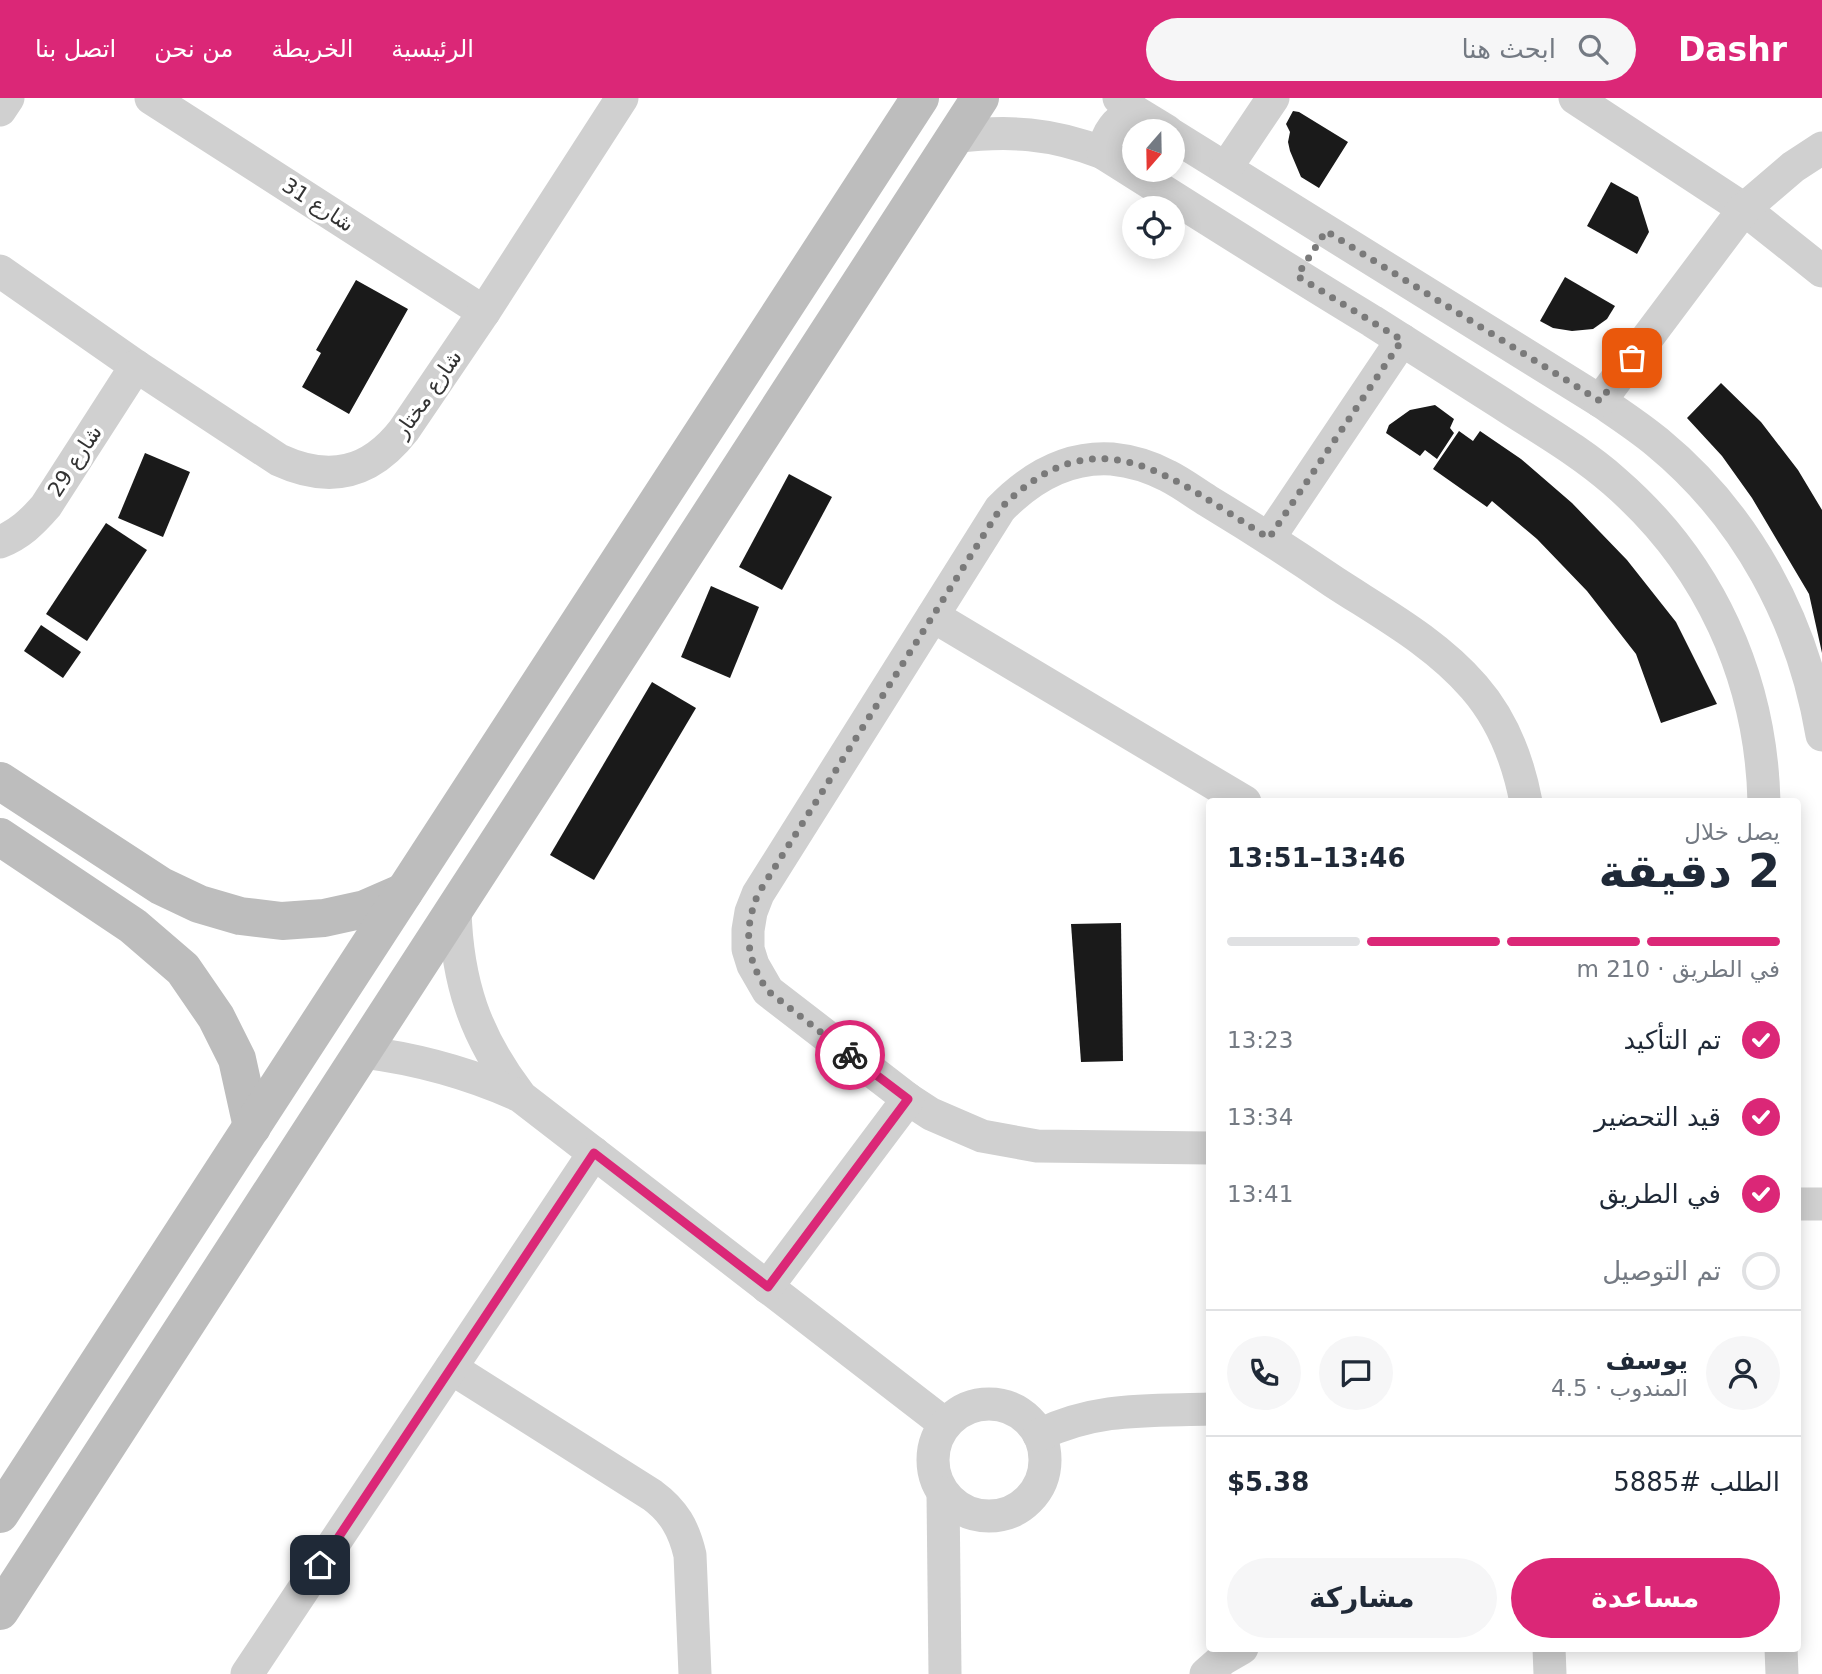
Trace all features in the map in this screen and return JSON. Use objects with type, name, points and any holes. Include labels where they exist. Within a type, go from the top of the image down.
[{"type":"street","points":[[0,110],[8,98]]},
{"type":"street","name":"شارع 31","points":[[151,98],[484,312]]},
{"type":"street","name":"شارع مختار","points":[[0,271],[136,366],[279,460],[307,471],[338,473],[357,468],[376,459],[391,446],[484,312],[622,98]]},
{"type":"street","points":[[0,1514],[920,98]]},
{"type":"street","points":[[0,1611],[980,98]]},
{"type":"street","points":[[1226,168],[1272,98]]},
{"type":"street","points":[[1575,98],[1745,209],[1822,271]]},
{"type":"street","points":[[1102,153],[1109,132],[1126,104],[1149,119]]},
{"type":"street","points":[[955,137],[983,133],[1042,135],[1072,141],[1102,153],[1585,457],[1641,505],[1665,532],[1707,592],[1739,658],[1758,729],[1764,798]]},
{"type":"street","points":[[1185,143],[1600,401],[1656,441],[1688,470],[1744,535],[1786,610],[1813,691],[1822,735]]},
{"type":"street","points":[[1600,401],[1745,209],[1793,167],[1822,148]]},
{"type":"street","points":[[1297,276],[1326,231]]},
{"type":"street","points":[[1269,538],[1402,340]]},
{"type":"street","name":"شارع 29","points":[[0,542],[31,524],[46,506],[136,366]]},
{"type":"street","points":[[1206,1148],[1037,1146],[1009,1143],[956,1127],[908,1099],[768,991],[752,965],[747,930],[758,894],[1000,509],[1018,491],[1039,476],[1063,465],[1088,460],[1130,461],[1170,477],[1269,538],[1427,642],[1453,664],[1476,689],[1496,717],[1511,747],[1525,798]]},
{"type":"street","points":[[933,616],[1238,798]]},
{"type":"street","points":[[0,781],[162,886],[200,904],[240,916],[282,921],[324,918],[365,909],[404,892]]},
{"type":"street","points":[[0,837],[134,926],[183,969],[216,1017],[237,1059],[251,1127]]},
{"type":"street","points":[[455,910],[456,943],[470,1009],[483,1040],[520,1096]]},
{"type":"street","points":[[362,1052],[417,1060],[459,1071],[520,1096],[945,1424]]},
{"type":"street","points":[[768,1287],[908,1099]]},
{"type":"street","points":[[247,1674],[594,1153]]},
{"type":"street","points":[[1801,1204],[1822,1204]]},
{"type":"street","points":[[188,1224],[233,1253]]},
{"type":"street","points":[[451,1368],[652,1495],[672,1512],[686,1538],[690,1555],[695,1674]]},
{"type":"street","points":[[943,1493],[960,1508],[983,1516],[1007,1513],[1027,1501],[1041,1482],[1045,1459],[1039,1436],[1026,1417],[1006,1406],[984,1404],[962,1410],[945,1424],[934,1446],[933,1470],[943,1493],[945,1674]]},
{"type":"street","points":[[1039,1436],[1081,1418],[1103,1413],[1206,1409]]},
{"type":"street","points":[[1206,1674],[1235,1652]]},
{"type":"street","points":[[1549,1652],[1550,1674]]},
{"type":"street","points":[[1782,1652],[1782,1674]]},
{"type":"building","points":[[1293,111],[1348,142],[1319,188],[1301,177],[1290,151],[1290,132],[1286,124]]},
{"type":"building","points":[[1611,182],[1638,197],[1649,232],[1637,254],[1587,226]]},
{"type":"building","points":[[1565,277],[1615,306],[1607,319],[1593,329],[1572,331],[1553,328],[1540,321]]},
{"type":"building","points":[[356,280],[408,309],[349,414],[302,387],[321,353],[316,350]]},
{"type":"building","points":[[1721,383],[1761,422],[1798,470],[1822,510],[1822,653],[1809,594],[1752,498],[1722,456],[1687,418]]},
{"type":"building","points":[[1435,405],[1454,419],[1450,428],[1454,433],[1437,459],[1425,450],[1420,456],[1386,433],[1389,425],[1410,410]]},
{"type":"building","points":[[1459,431],[1473,441],[1480,431],[1521,459],[1572,503],[1627,560],[1676,622],[1717,704],[1661,723],[1636,654],[1587,591],[1537,539],[1492,501],[1487,507],[1433,469]]},
{"type":"building","points":[[145,453],[190,472],[163,537],[118,518]]},
{"type":"building","points":[[789,474],[832,497],[782,590],[739,567]]},
{"type":"building","points":[[106,523],[147,550],[87,641],[46,614]]},
{"type":"building","points":[[711,586],[759,607],[730,678],[681,657]]},
{"type":"building","points":[[41,625],[81,652],[63,678],[24,651]]},
{"type":"building","points":[[652,682],[696,708],[594,880],[550,855]]},
{"type":"building","points":[[1121,923],[1123,1061],[1081,1062],[1071,924]]},
{"type":"way so far","points":[[850,1055],[768,991],[759,979],[748,949],[747,930],[751,912],[758,894],[1000,509],[1018,491],[1039,476],[1063,465],[1088,460],[1130,461],[1170,477],[1269,538],[1402,340],[1297,276],[1326,231],[1600,401],[1632,358]]},
{"type":"route","points":[[320,1565],[594,1153],[768,1287],[908,1099],[850,1055]]}]
